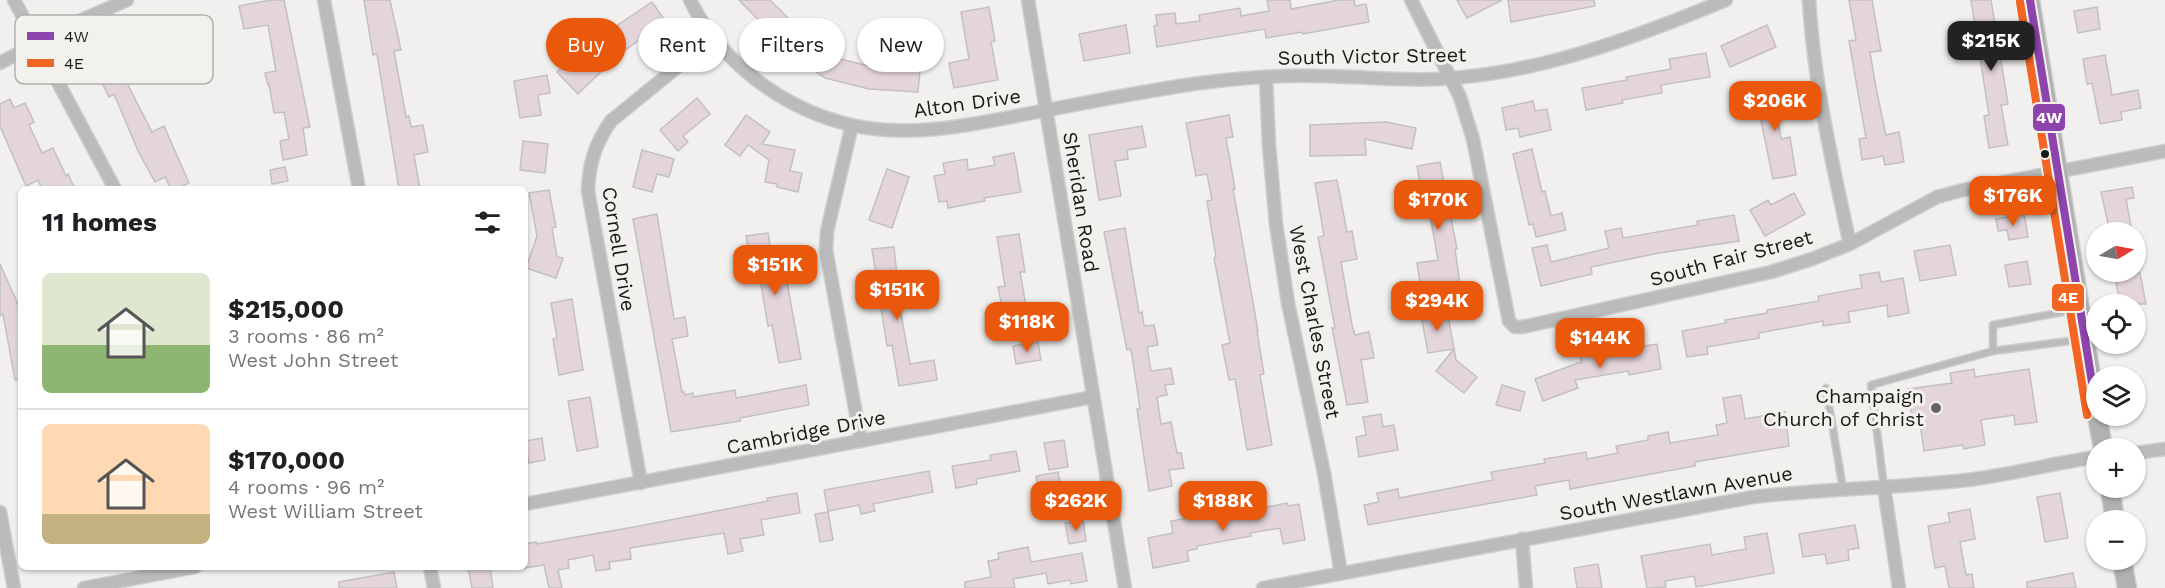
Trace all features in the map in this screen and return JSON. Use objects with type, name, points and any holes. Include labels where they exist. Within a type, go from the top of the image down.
[{"type":"street","points":[[14,0],[22,15]]},
{"type":"street","points":[[93,15],[127,0]]},
{"type":"street","points":[[324,0],[358,186]]},
{"type":"street","name":"Alton Drive","points":[[690,0],[702,18]]},
{"type":"street","name":"Sheridan Road","points":[[1028,0],[1125,588]]},
{"type":"street","points":[[1411,0],[1451,77]]},
{"type":"street","name":"South Victor Street","points":[[1046,111],[1201,83],[1266,77],[1451,77],[1527,67],[1631,36],[1725,0]]},
{"type":"street","points":[[1809,0],[1819,93],[1850,244]]},
{"type":"street","points":[[2030,0],[2089,366]]},
{"type":"street","name":"Alton Drive","points":[[727,52],[738,65],[768,89],[802,108],[852,125],[880,130],[920,131],[963,126],[1046,111]]},
{"type":"street","points":[[0,63],[15,55]]},
{"type":"street","name":"Cornell Drive","points":[[641,483],[588,191],[588,171],[592,154],[611,121],[671,72]]},
{"type":"street","name":"West Charles Street","points":[[1266,77],[1276,224],[1288,303],[1324,473],[1341,573]]},
{"type":"street","name":"South Fair Street","points":[[1451,77],[1473,139],[1509,321],[1515,327],[1771,272],[1850,244],[1937,198],[1963,190],[2165,151]]},
{"type":"street","points":[[59,84],[113,186]]},
{"type":"street","points":[[852,125],[827,231],[826,250],[861,441]]},
{"type":"street","name":"Cambridge Drive","points":[[528,503],[1093,397]]},
{"type":"street","points":[[2146,451],[2165,448]]},
{"type":"street","name":"South Westlawn Avenue","points":[[1263,588],[1753,497],[1971,480],[2086,459]]},
{"type":"street","points":[[1884,487],[1899,588]]},
{"type":"street","points":[[0,512],[14,588]]},
{"type":"street","points":[[1522,539],[1526,588]]},
{"type":"street","points":[[84,588],[179,570]]},
{"type":"street","points":[[431,570],[435,588]]},
{"type":"street","points":[[2124,570],[2127,588]]},
{"type":"lane","points":[[1993,351],[1993,325],[2080,309]]},
{"type":"lane","points":[[1884,487],[1871,385],[1993,351],[2085,339]]},
{"type":"lane","points":[[1826,388],[1843,489]]},
{"type":"building","points":[[284,0],[310,127],[303,128],[307,155],[283,160],[280,141],[289,139],[284,112],[274,113],[265,73],[276,71],[268,25],[244,29],[239,6]]},
{"type":"building","points":[[364,0],[390,0],[401,50],[394,51],[406,117],[409,116],[411,127],[423,125],[428,152],[414,155],[419,186],[399,186],[377,54],[373,55]]},
{"type":"building","points":[[739,0],[770,0],[788,18],[757,18]]},
{"type":"building","points":[[1267,0],[1290,0],[1291,9],[1339,0],[1354,0],[1355,6],[1366,4],[1369,22],[1266,38],[1265,29],[1157,47],[1154,26],[1157,25],[1156,15],[1175,13],[1176,24],[1200,21],[1199,15],[1240,8],[1241,16],[1269,11]]},
{"type":"building","points":[[1457,0],[1502,0],[1467,18]]},
{"type":"building","points":[[1508,0],[1594,0],[1595,6],[1511,22]]},
{"type":"building","points":[[1849,0],[1872,0],[1881,51],[1870,52],[1876,88],[1886,135],[1899,132],[1904,162],[1885,165],[1883,156],[1862,160],[1859,139],[1866,138],[1849,41],[1856,40]]},
{"type":"building","points":[[1971,0],[1991,0],[2008,104],[2001,105],[2008,145],[1989,148],[1984,116],[1989,115]]},
{"type":"building","points":[[652,2],[663,18],[638,18],[638,41],[626,49],[626,20]]},
{"type":"building","points":[[989,7],[995,41],[991,42],[998,80],[954,88],[949,63],[969,59],[961,12]]},
{"type":"building","points":[[2097,7],[2100,29],[2078,33],[2074,11]]},
{"type":"building","points":[[1126,25],[1130,53],[1084,61],[1079,34]]},
{"type":"building","points":[[1767,25],[1776,47],[1730,67],[1721,46]]},
{"type":"building","points":[[1706,53],[1710,77],[1661,85],[1662,93],[1622,100],[1623,103],[1586,110],[1582,88],[1671,69],[1669,59]]},
{"type":"building","points":[[2105,55],[2112,95],[2138,90],[2141,108],[2121,112],[2122,120],[2100,124],[2092,83],[2087,84],[2083,59]]},
{"type":"building","points":[[845,60],[857,63],[857,72],[920,72],[918,92],[869,89],[825,78],[817,72],[845,72]]},
{"type":"building","points":[[557,72],[601,72],[578,94]]},
{"type":"building","points":[[547,75],[550,93],[538,95],[541,115],[520,118],[514,81]]},
{"type":"building","points":[[103,84],[127,84],[152,132],[164,126],[189,183],[182,186],[170,186],[165,177],[155,182],[139,153],[114,94],[109,97]]},
{"type":"building","points":[[1781,86],[1786,115],[1777,116],[1781,139],[1790,137],[1796,175],[1773,179],[1755,91]]},
{"type":"building","points":[[697,98],[710,114],[683,136],[688,142],[678,151],[660,130]]},
{"type":"building","points":[[10,99],[14,108],[25,103],[34,122],[29,125],[42,153],[53,148],[66,176],[68,174],[74,186],[41,186],[38,180],[26,186],[0,126],[0,104]]},
{"type":"building","points":[[1533,101],[1535,111],[1547,109],[1551,130],[1520,137],[1518,128],[1506,130],[1502,108]]},
{"type":"building","points":[[746,115],[770,132],[762,144],[795,150],[790,171],[802,173],[798,192],[765,182],[769,160],[748,145],[740,156],[725,145]]},
{"type":"building","points":[[1229,115],[1233,137],[1226,138],[1258,331],[1264,374],[1260,375],[1272,445],[1247,450],[1235,379],[1229,380],[1222,345],[1230,343],[1214,258],[1216,257],[1207,201],[1212,200],[1207,174],[1196,176],[1186,123]]},
{"type":"building","points":[[1386,122],[1416,128],[1412,149],[1365,139],[1366,155],[1310,156],[1310,125]]},
{"type":"building","points":[[1142,126],[1146,147],[1127,150],[1128,159],[1115,161],[1121,196],[1099,200],[1089,135]]},
{"type":"building","points":[[523,141],[548,144],[545,173],[520,170]]},
{"type":"building","points":[[1532,149],[1542,192],[1545,191],[1551,216],[1562,213],[1566,230],[1536,237],[1533,224],[1529,225],[1513,154]]},
{"type":"building","points":[[642,150],[674,159],[669,177],[657,174],[652,192],[633,187]]},
{"type":"building","points":[[1014,153],[1021,192],[984,198],[985,201],[948,208],[947,201],[939,202],[934,176],[945,174],[943,163],[967,159],[968,170],[995,165],[993,157]]},
{"type":"building","points":[[1440,162],[1457,249],[1455,249],[1460,284],[1421,290],[1417,263],[1438,260],[1427,198],[1423,199],[1417,166]]},
{"type":"building","points":[[285,167],[288,181],[272,184],[270,170]]},
{"type":"building","points":[[887,169],[909,177],[892,228],[869,220]]},
{"type":"building","points":[[1337,180],[1347,232],[1352,231],[1357,259],[1341,262],[1352,325],[1355,335],[1369,332],[1374,358],[1361,360],[1368,402],[1347,405],[1318,237],[1324,236],[1315,183]]},
{"type":"building","points":[[2132,187],[2134,198],[2126,199],[2130,222],[2108,222],[2101,192]]},
{"type":"building","points":[[549,190],[556,227],[552,228],[557,257],[563,258],[556,278],[528,269],[537,236],[529,193]]},
{"type":"building","points":[[1794,193],[1805,214],[1765,236],[1750,210],[1768,200],[1771,205]]},
{"type":"building","points":[[657,214],[674,319],[685,317],[688,336],[672,339],[682,392],[685,395],[693,393],[693,397],[735,390],[736,398],[806,385],[809,405],[740,418],[740,421],[671,432],[633,219]]},
{"type":"building","points":[[2024,214],[2028,237],[2009,240],[2007,230],[1998,231],[1996,219]]},
{"type":"building","points":[[1734,215],[1739,241],[1659,253],[1591,267],[1592,274],[1541,286],[1532,248],[1547,245],[1551,262],[1609,248],[1605,231],[1621,228],[1623,238],[1698,225],[1697,221]]},
{"type":"building","points":[[1125,228],[1139,313],[1142,312],[1144,326],[1154,325],[1158,345],[1147,347],[1151,371],[1171,368],[1174,384],[1165,385],[1167,395],[1157,397],[1161,424],[1171,422],[1177,453],[1181,453],[1184,468],[1169,470],[1172,486],[1149,491],[1131,349],[1127,350],[1104,232]]},
{"type":"building","points":[[768,233],[772,257],[782,255],[801,359],[779,363],[772,325],[768,326],[760,278],[754,279],[746,236]]},
{"type":"building","points":[[1019,234],[1025,272],[1020,272],[1028,318],[1005,323],[998,287],[1005,286],[997,237]]},
{"type":"building","points":[[1950,245],[1956,275],[1920,281],[1914,251]]},
{"type":"building","points":[[894,247],[898,286],[896,286],[910,364],[934,360],[937,380],[899,386],[892,345],[887,346],[872,249]]},
{"type":"building","points":[[2027,261],[2031,284],[2009,287],[2005,265]]},
{"type":"building","points":[[0,264],[18,304],[18,380],[15,380],[3,314],[0,316]]},
{"type":"building","points":[[1879,272],[1881,282],[1903,278],[1909,313],[1888,317],[1887,305],[1848,312],[1850,322],[1823,326],[1823,321],[1759,333],[1759,338],[1707,347],[1708,354],[1687,357],[1682,331],[1726,323],[1725,320],[1767,313],[1767,310],[1819,301],[1818,296],[1862,288],[1860,275]]},
{"type":"building","points":[[2116,282],[2142,282],[2144,294],[2118,294]]},
{"type":"building","points":[[572,299],[583,370],[559,375],[553,339],[557,338],[551,303]]},
{"type":"building","points":[[1447,311],[1454,349],[1428,353],[1421,315]]},
{"type":"building","points":[[1038,342],[1041,360],[1016,364],[1013,346]]},
{"type":"building","points":[[1657,344],[1661,369],[1629,375],[1628,371],[1575,380],[1578,388],[1543,401],[1535,379],[1581,362],[1580,356]]},
{"type":"building","points":[[1454,349],[1456,360],[1477,377],[1464,393],[1436,371]]},
{"type":"building","points":[[1974,369],[1975,377],[2029,369],[2037,422],[2015,425],[2014,415],[1981,420],[1985,445],[1964,449],[1963,445],[1924,451],[1920,423],[1913,424],[1908,389],[1952,383],[1950,373]]},
{"type":"building","points":[[1502,385],[1525,392],[1520,411],[1496,405]]},
{"type":"building","points":[[1741,395],[1745,419],[1785,412],[1789,446],[1695,462],[1695,466],[1570,489],[1569,480],[1535,486],[1537,495],[1368,525],[1364,505],[1379,502],[1377,493],[1398,489],[1399,498],[1493,480],[1491,472],[1545,463],[1544,459],[1586,452],[1587,459],[1618,453],[1616,446],[1648,440],[1648,436],[1668,432],[1670,443],[1718,435],[1716,425],[1727,423],[1723,398]]},
{"type":"building","points":[[590,397],[598,447],[577,451],[568,401]]},
{"type":"building","points":[[1381,414],[1383,427],[1394,425],[1398,450],[1359,457],[1356,437],[1366,435],[1363,417]]},
{"type":"building","points":[[542,438],[545,460],[529,463],[528,440]]},
{"type":"building","points":[[1064,440],[1068,467],[1049,470],[1044,443]]},
{"type":"building","points":[[1016,451],[1020,471],[976,479],[977,484],[956,488],[952,466],[991,460],[990,455]]},
{"type":"building","points":[[929,471],[933,492],[873,504],[875,511],[861,514],[859,505],[828,511],[824,490]]},
{"type":"building","points":[[1058,472],[1061,488],[1039,492],[1036,476]]},
{"type":"building","points":[[797,493],[800,513],[761,520],[764,535],[740,539],[743,551],[728,554],[724,533],[630,548],[631,559],[609,562],[610,569],[596,571],[593,555],[568,560],[569,568],[558,570],[562,588],[549,588],[544,565],[528,568],[528,543],[634,527],[768,501],[767,498]]},
{"type":"building","points":[[2060,493],[2068,538],[2045,542],[2037,497]]},
{"type":"building","points":[[1287,503],[1288,506],[1299,504],[1305,540],[1283,544],[1280,528],[1250,533],[1251,536],[1197,546],[1197,549],[1187,551],[1189,561],[1153,568],[1148,538],[1173,533],[1171,521],[1204,515],[1203,512],[1223,508],[1225,520],[1259,514],[1258,509]]},
{"type":"building","points":[[1970,509],[1975,539],[1960,542],[1966,575],[1972,574],[1974,588],[1949,588],[1945,566],[1935,568],[1928,526],[1950,522],[1948,513]]},
{"type":"building","points":[[828,512],[833,540],[820,542],[815,514]]},
{"type":"building","points":[[1083,520],[1086,541],[1069,544],[1065,523]]},
{"type":"building","points":[[1855,525],[1859,548],[1848,550],[1849,560],[1827,564],[1825,554],[1803,557],[1799,534]]},
{"type":"building","points":[[1767,533],[1774,573],[1696,587],[1694,576],[1665,581],[1666,587],[1647,588],[1641,556],[1710,544],[1712,555],[1746,549],[1744,537]]},
{"type":"building","points":[[1028,547],[1031,562],[1082,553],[1087,581],[1071,584],[1070,580],[1048,584],[1046,573],[1013,579],[1015,588],[965,588],[965,582],[991,577],[988,561],[999,559],[998,553]]},
{"type":"building","points":[[1598,564],[1602,588],[1577,588],[1574,568]]},
{"type":"building","points":[[469,570],[490,570],[493,588],[472,588]]},
{"type":"building","points":[[394,572],[397,588],[339,588],[339,582]]},
{"type":"building","points":[[2073,573],[2076,588],[2027,588],[2027,582]]},
{"type":"transit line","name":"4W","points":[[2030,0],[2089,366]]},
{"type":"transit line","name":"4E","points":[[2020,2],[2086,409]]},
{"type":"place","name":"Champaign Church of Christ","points":[[1936,408]]}]
